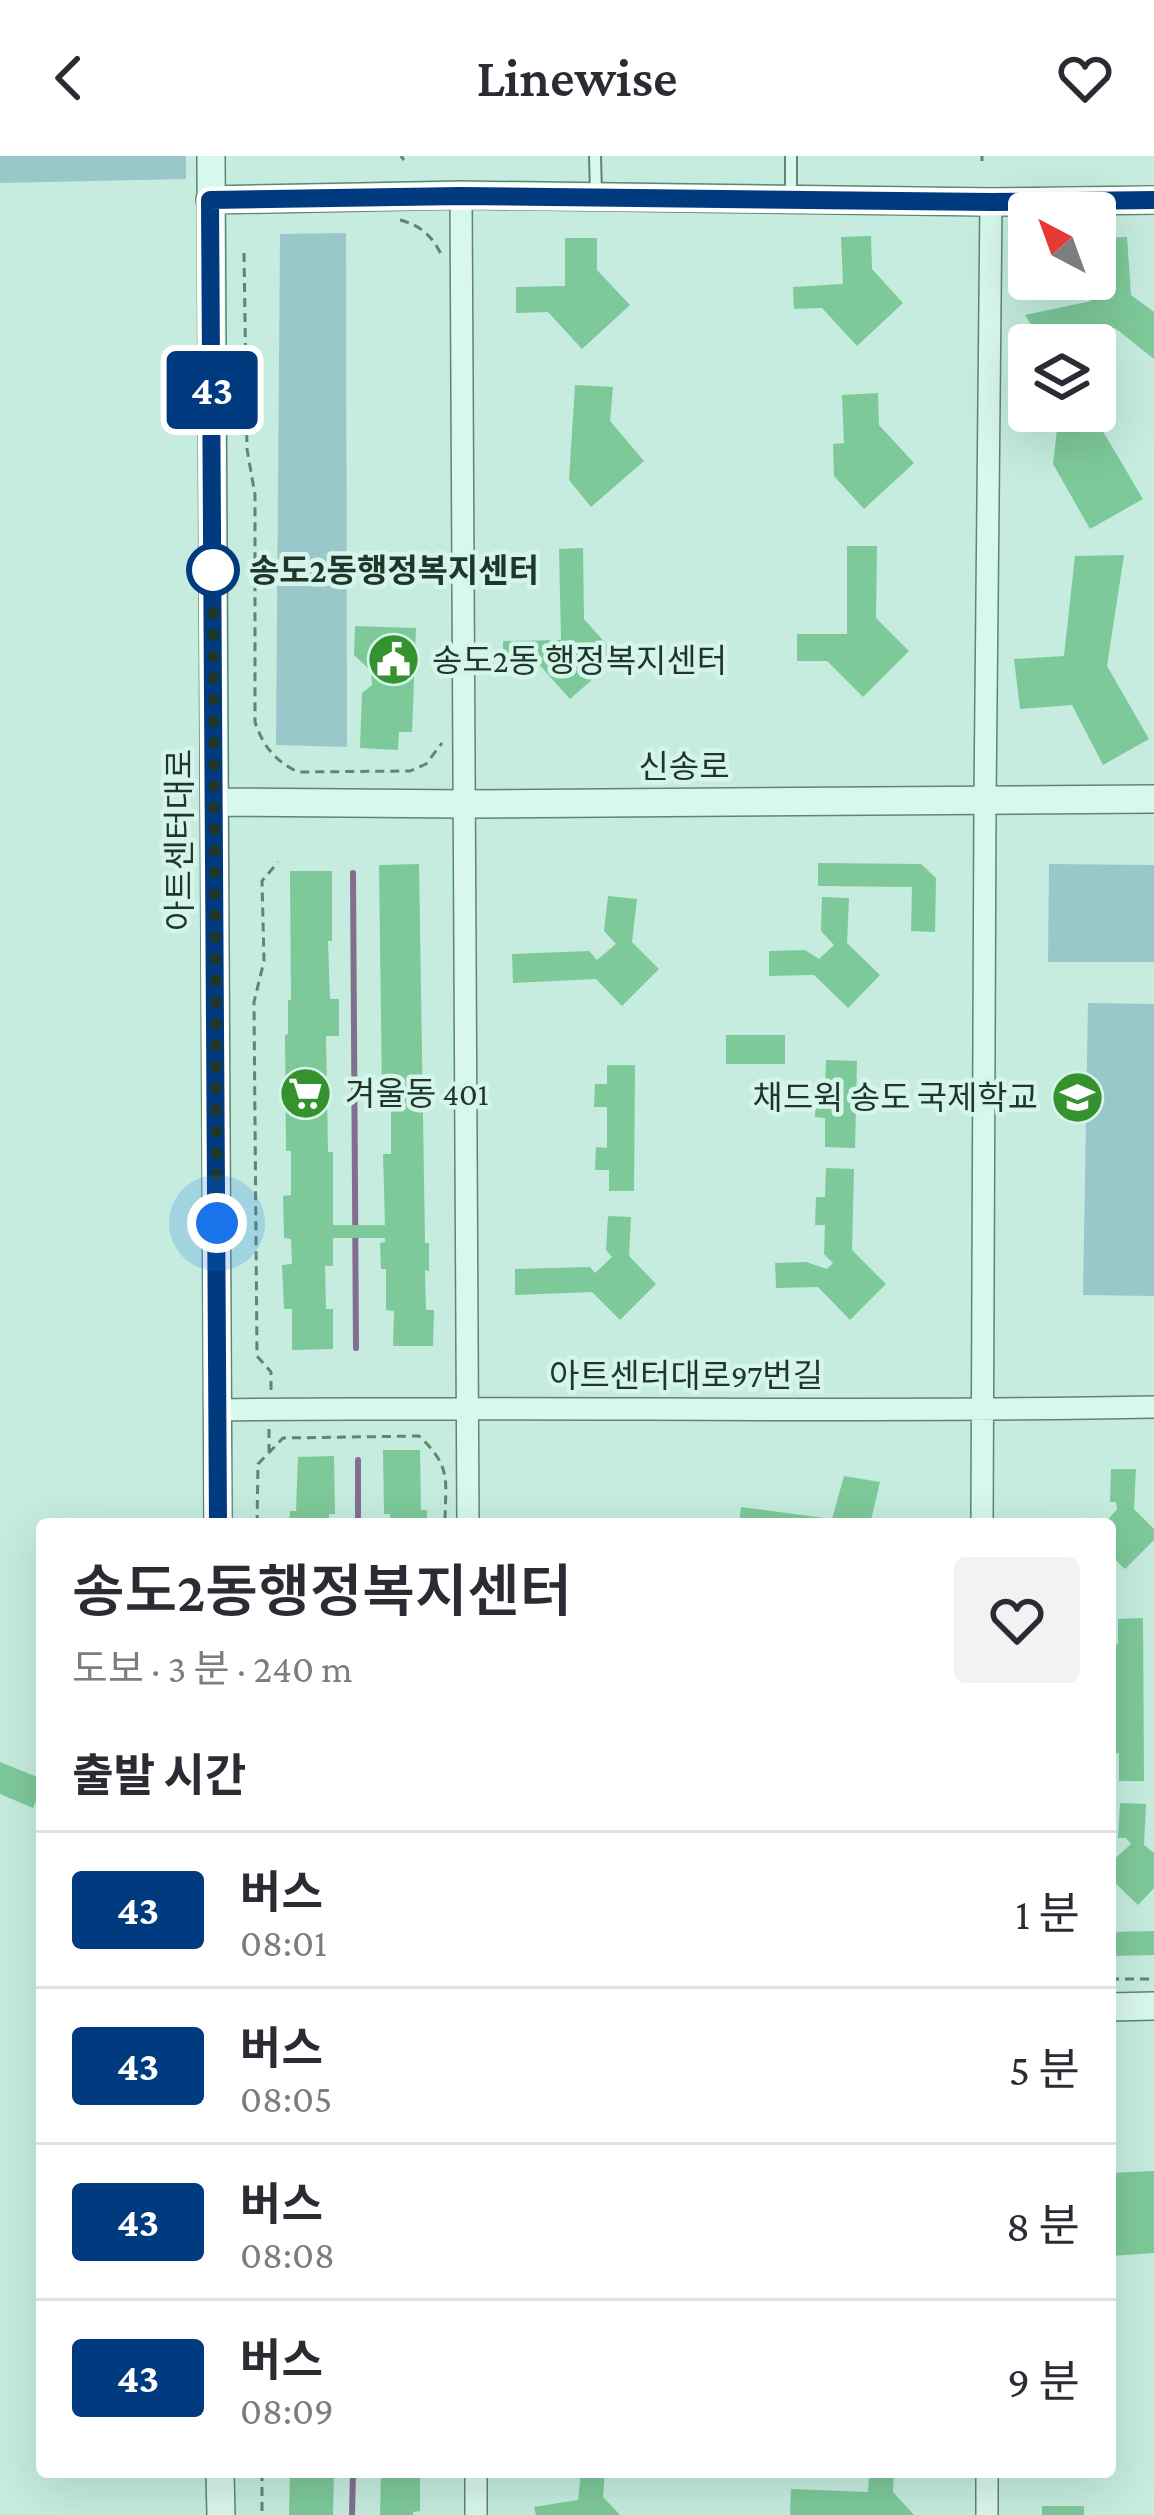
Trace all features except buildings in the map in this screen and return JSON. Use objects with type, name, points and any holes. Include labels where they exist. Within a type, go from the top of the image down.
[{"type":"street","name":"아트센터대로","points":[[211,156],[218,1518]]},
{"type":"street","points":[[461,196],[468,1518]]},
{"type":"street","points":[[210,200],[461,196],[1154,200]]},
{"type":"street","points":[[982,1518],[991,202]]},
{"type":"street","name":"신송로","points":[[215,802],[1154,799]]},
{"type":"street","name":"아트센터대로97번길","points":[[218,1410],[1154,1407]]},
{"type":"street","points":[[1116,2007],[1154,2006]]},
{"type":"street","points":[[220,2478],[221,2515]]},
{"type":"street","points":[[476,2478],[476,2515]]},
{"type":"street","points":[[987,2478],[987,2515]]},
{"type":"lane","points":[[595,156],[596,197]]},
{"type":"lane","points":[[791,156],[791,200]]},
{"type":"path","points":[[398,220],[422,228],[442,257]]},
{"type":"path","points":[[244,253],[259,734],[273,756],[298,772],[410,771],[426,764],[442,745],[446,731]]},
{"type":"path","points":[[271,1392],[271,1372],[257,1356],[254,1003],[264,961],[262,881],[278,862]]},
{"type":"path","points":[[269,1434],[269,1452]]},
{"type":"path","points":[[257,1518],[258,1464],[284,1438],[419,1436],[440,1455],[445,1469],[445,1518]]},
{"type":"path","points":[[1116,1979],[1154,1979]]},
{"type":"path","points":[[262,2478],[262,2515]]},
{"type":"shaded area","points":[[0,156],[186,156],[186,179],[0,183]]},
{"type":"shaded area","points":[[346,233],[347,747],[276,745],[280,234]]},
{"type":"shaded area","points":[[1049,864],[1154,865],[1154,962],[1048,962]]},
{"type":"shaded area","points":[[1088,1003],[1154,1004],[1154,1296],[1083,1295]]},
{"type":"waterway","points":[[353,873],[356,1348]]},
{"type":"waterway","points":[[358,1460],[358,1518]]},
{"type":"waterway","points":[[352,2515],[353,2478]]},
{"type":"bus line","name":"43","points":[[218,1518],[210,200],[461,196],[1154,200]]},
{"type":"place","name":"송도2동행정복지센터","points":[[213,570]]},
{"type":"place","name":"송도2동 행정복지센터","points":[[393,660]]},
{"type":"place","name":"겨울동 401","points":[[306,1093]]},
{"type":"place","name":"채드윅 송도 국제학교","points":[[1077,1097]]},
{"type":"route","points":[[213,570],[217,1223]]}]
